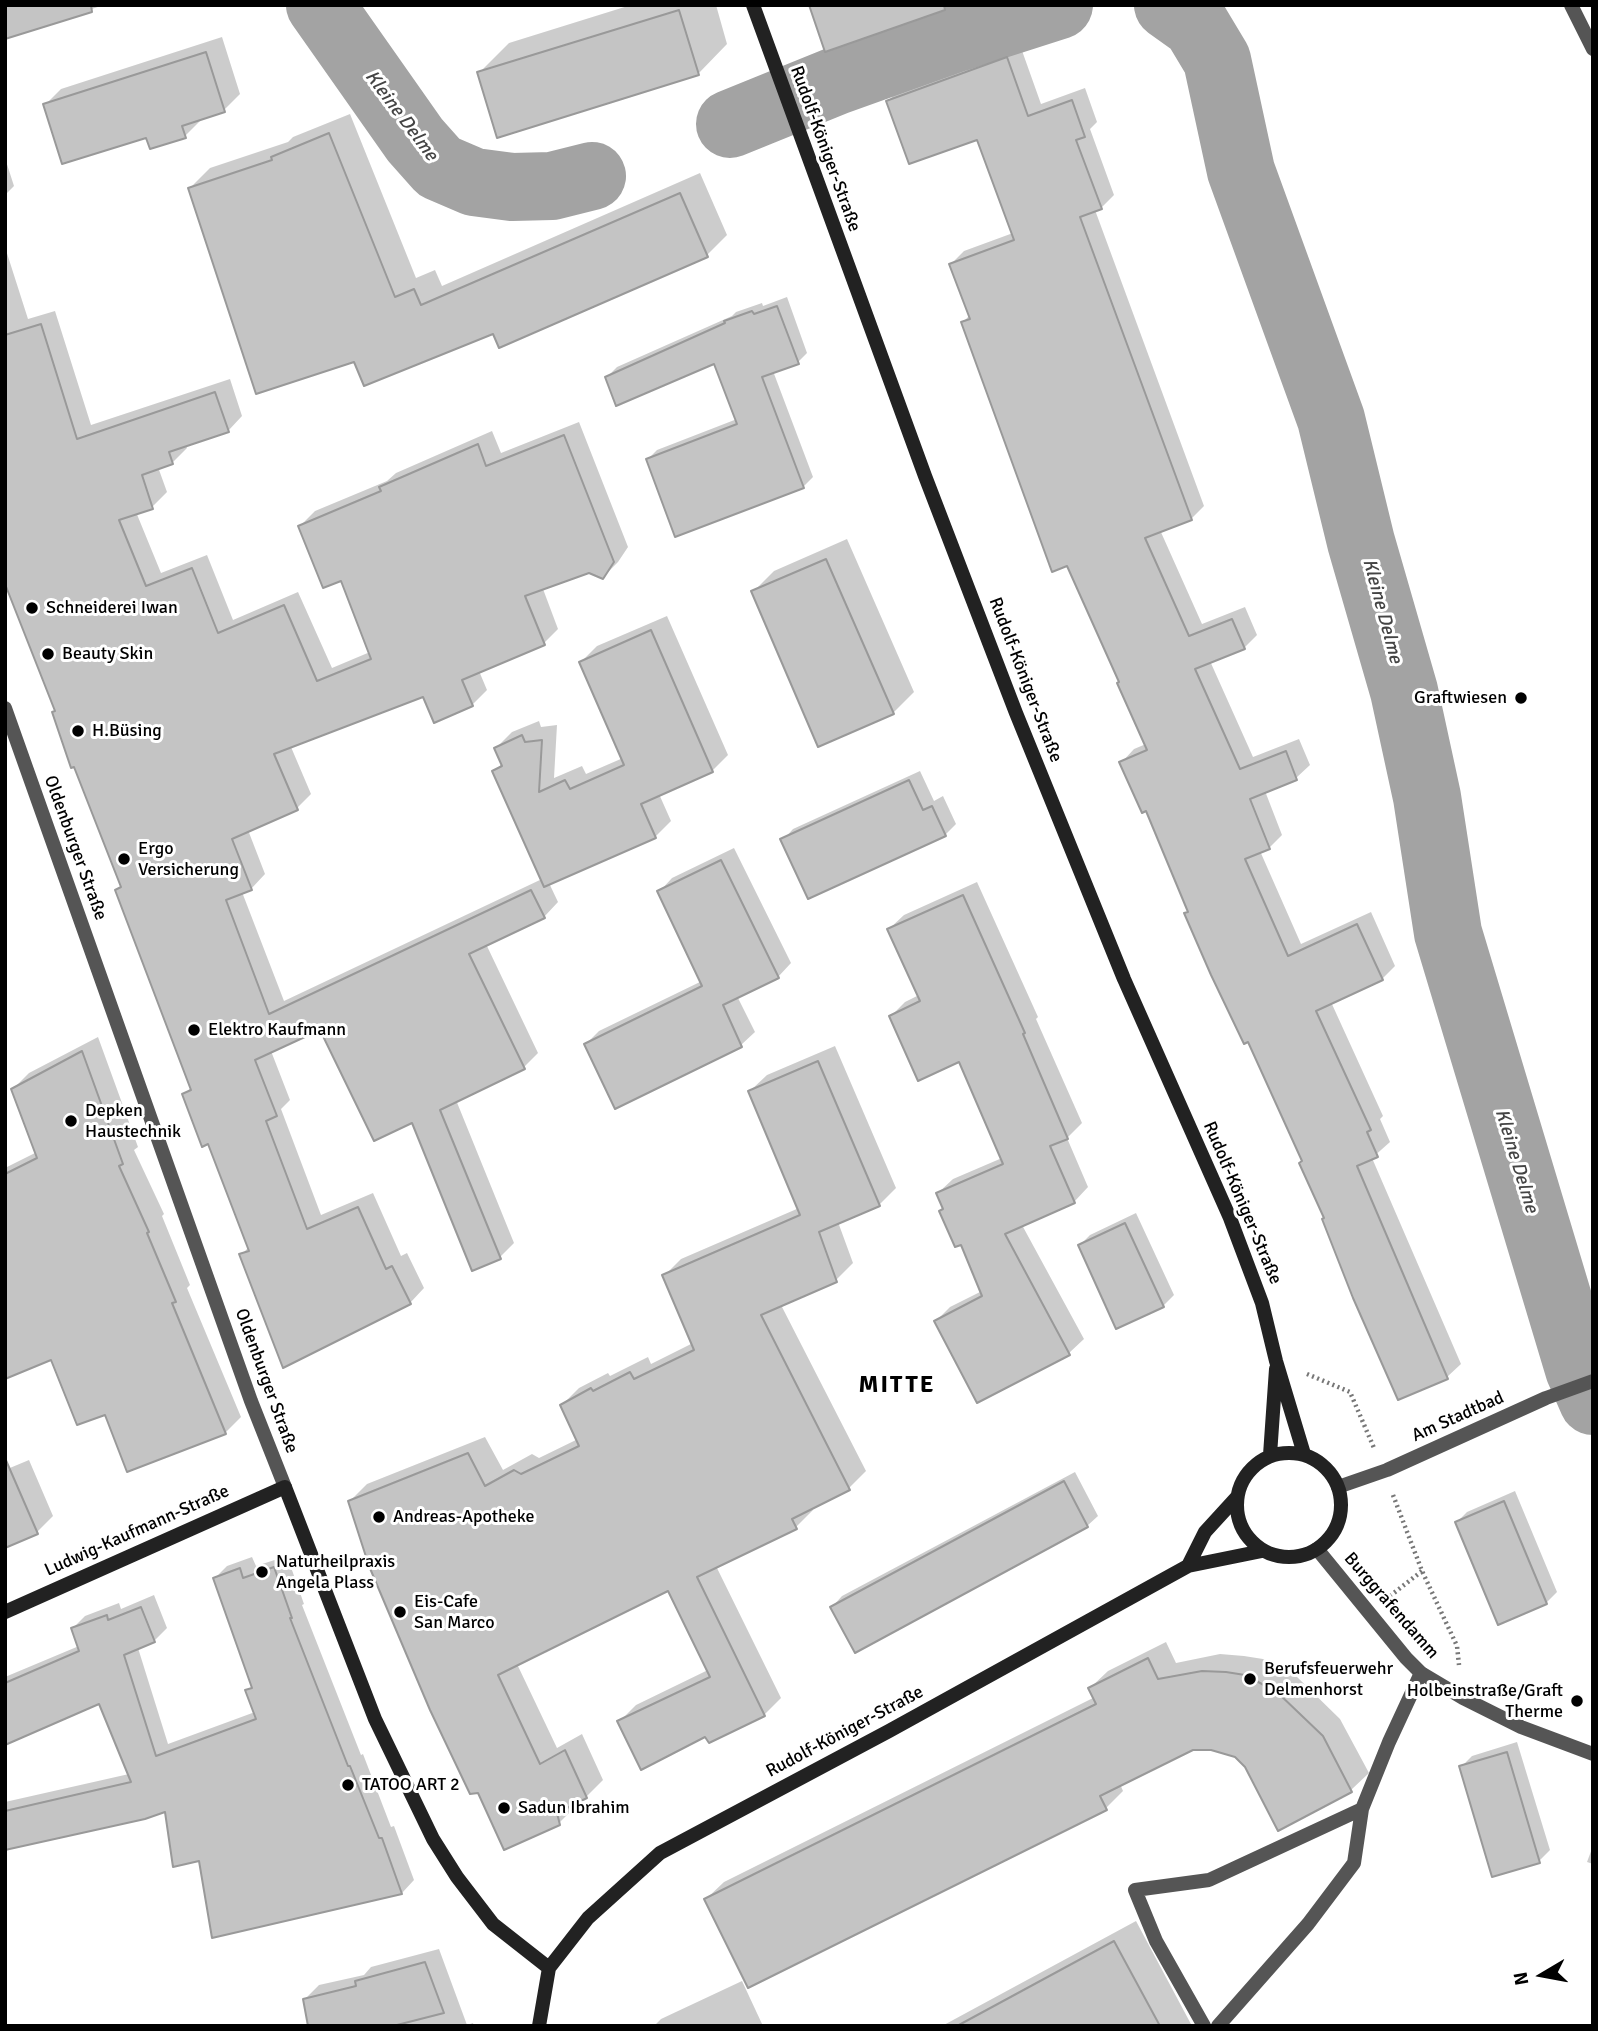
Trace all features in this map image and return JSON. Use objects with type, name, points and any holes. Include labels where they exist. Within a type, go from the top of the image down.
[{"type":"main road","name":"Rudolf-Königer-Straße","points":[[753,5],[925,476],[1016,713],[1124,979],[1230,1218],[1262,1303],[1304,1454]]},
{"type":"main road","name":"Rudolf-Königer-Straße","points":[[1270,1455],[1276,1361]]},
{"type":"main road","points":[[1262,1551],[1244,1533],[1236,1514],[1237,1497],[1241,1483],[1251,1468],[1270,1455],[1288,1452],[1304,1454],[1318,1461],[1330,1471],[1338,1487],[1342,1509],[1340,1518],[1329,1538],[1317,1549]]},
{"type":"main road","name":"Ludwig-Kaufmann-Straße","points":[[5,1612],[285,1487]]},
{"type":"main road","name":"Oldenburger Straße","points":[[285,1487],[375,1719],[433,1839],[457,1877],[493,1924],[549,1968]]},
{"type":"main road","points":[[1188,1566],[1205,1532],[1237,1497]]},
{"type":"main road","name":"Rudolf-Königer-Straße","points":[[549,1968],[588,1918],[660,1853],[889,1731],[1188,1566],[1262,1551],[1284,1558],[1302,1556],[1317,1549]]},
{"type":"main road","points":[[539,2026],[549,1968]]},
{"type":"street","points":[[1571,5],[1593,49]]},
{"type":"street","name":"Oldenburger Straße","points":[[5,708],[11,742],[285,1487]]},
{"type":"street","name":"Am Stadtbad","points":[[1338,1487],[1384,1470],[1546,1398],[1593,1381]]},
{"type":"street","name":"Burggrafendamm","points":[[1317,1549],[1421,1673],[1521,1727],[1593,1754]]},
{"type":"street","points":[[1219,2026],[1308,1924],[1354,1863],[1362,1809],[1421,1673]]},
{"type":"street","points":[[1203,2026],[1156,1941],[1135,1890],[1209,1880],[1362,1809]]},
{"type":"path","points":[[1276,1361],[1350,1392],[1384,1470],[1422,1571],[1457,1646],[1463,1698]]},
{"type":"path","points":[[1369,1612],[1422,1571]]},
{"type":"building","points":[[5,5],[91,5],[92,12],[5,39]]},
{"type":"building","points":[[809,5],[944,5],[945,10],[825,52]]},
{"type":"building","points":[[679,10],[699,75],[497,138],[477,72]]},
{"type":"building","points":[[206,52],[225,112],[182,126],[186,138],[150,149],[146,138],[62,164],[43,104]]},
{"type":"building","points":[[1007,57],[1028,116],[1072,100],[1085,137],[1076,140],[1102,209],[1080,217],[1192,520],[1145,538],[1189,636],[1232,619],[1245,649],[1195,669],[1240,769],[1286,751],[1297,780],[1250,799],[1270,849],[1245,859],[1288,956],[1357,924],[1383,980],[1316,1011],[1371,1130],[1367,1132],[1378,1157],[1357,1166],[1448,1379],[1398,1400],[1353,1298],[1322,1219],[1324,1218],[1299,1163],[1302,1161],[1248,1042],[1244,1044],[1211,975],[1184,913],[1188,912],[1146,811],[1142,813],[1119,762],[1147,750],[1067,566],[1052,572],[961,322],[970,319],[949,264],[1014,240],[977,140],[909,164],[886,101]]},
{"type":"building","points":[[329,133],[395,297],[414,289],[421,305],[680,193],[708,257],[499,348],[493,334],[364,386],[354,362],[256,394],[188,188],[272,160],[271,157]]},
{"type":"building","points":[[777,306],[799,364],[762,377],[804,488],[675,537],[646,459],[737,424],[714,364],[616,406],[605,377],[725,323],[724,321]]},
{"type":"building","points":[[41,324],[77,439],[215,392],[229,432],[169,452],[173,464],[142,475],[153,509],[119,520],[146,586],[192,568],[218,633],[284,605],[317,681],[371,659],[341,581],[323,588],[298,526],[381,491],[379,487],[478,444],[486,466],[564,435],[614,562],[603,579],[589,573],[525,596],[545,645],[462,680],[473,706],[434,723],[423,697],[274,754],[298,810],[232,839],[252,890],[226,900],[269,1014],[531,890],[545,918],[469,954],[525,1069],[440,1110],[501,1259],[472,1271],[412,1123],[374,1141],[320,1030],[255,1060],[277,1116],[266,1121],[307,1229],[358,1207],[386,1269],[392,1266],[411,1304],[283,1368],[239,1254],[249,1251],[208,1144],[202,1147],[182,1094],[191,1090],[115,890],[121,887],[74,767],[71,768],[52,712],[55,711],[5,584],[5,335]]},
{"type":"building","points":[[826,559],[894,714],[818,747],[751,591]]},
{"type":"building","points":[[651,630],[713,772],[641,804],[656,838],[544,887],[492,771],[502,766],[494,748],[522,735],[525,742],[542,740],[539,792],[565,780],[570,789],[624,765],[579,662]]},
{"type":"building","points":[[909,780],[923,810],[932,806],[946,836],[808,899],[780,839]]},
{"type":"building","points":[[721,860],[779,978],[723,1005],[742,1047],[615,1109],[584,1044],[702,986],[657,891]]},
{"type":"building","points":[[963,895],[1025,1033],[1023,1034],[1068,1139],[1050,1146],[1075,1203],[1005,1234],[1070,1355],[977,1403],[934,1321],[982,1296],[961,1245],[955,1247],[939,1211],[943,1209],[936,1193],[1003,1164],[959,1062],[918,1081],[889,1016],[920,1001],[887,929]]},
{"type":"building","points":[[82,1051],[123,1164],[119,1166],[149,1232],[147,1233],[176,1302],[172,1303],[226,1434],[127,1472],[105,1415],[77,1425],[51,1360],[5,1379],[5,1174],[37,1158],[11,1089]]},
{"type":"building","points":[[818,1061],[880,1206],[819,1232],[837,1282],[761,1315],[850,1490],[792,1519],[797,1529],[697,1577],[765,1716],[709,1743],[705,1737],[641,1770],[617,1721],[710,1677],[668,1591],[498,1675],[540,1764],[565,1750],[587,1798],[557,1813],[560,1825],[504,1850],[478,1793],[470,1794],[430,1710],[369,1566],[348,1501],[468,1453],[485,1486],[514,1470],[521,1474],[579,1446],[560,1405],[591,1388],[593,1391],[630,1372],[634,1379],[694,1350],[662,1275],[800,1215],[748,1091]]},
{"type":"building","points":[[1125,1223],[1164,1307],[1116,1329],[1078,1245]]},
{"type":"building","points":[[5,1458],[38,1534],[5,1548]]},
{"type":"building","points":[[1064,1481],[1088,1527],[855,1653],[830,1607]]},
{"type":"building","points":[[1504,1501],[1547,1604],[1498,1625],[1455,1522]]},
{"type":"building","points":[[274,1567],[290,1618],[348,1766],[379,1838],[382,1838],[402,1894],[212,1938],[199,1861],[173,1867],[165,1812],[145,1819],[5,1850],[5,1811],[131,1782],[99,1704],[5,1745],[5,1683],[79,1651],[71,1628],[107,1615],[108,1620],[141,1607],[155,1642],[124,1655],[156,1756],[256,1719],[245,1690],[252,1688],[213,1578],[240,1568],[243,1578]]},
{"type":"building","points":[[1148,1658],[1158,1679],[1202,1671],[1226,1672],[1245,1675],[1277,1692],[1323,1736],[1352,1792],[1278,1831],[1245,1767],[1235,1757],[1211,1750],[1193,1750],[1100,1796],[1107,1810],[748,1988],[704,1899],[1096,1704],[1088,1688]]},
{"type":"building","points":[[1507,1752],[1540,1863],[1492,1877],[1459,1766]]},
{"type":"building","points":[[1114,1941],[1160,2026],[957,2026]]},
{"type":"building","points":[[425,1962],[444,2013],[393,2026],[308,2026],[303,1999],[356,1986],[355,1981]]},
{"type":"waterway","name":"Kleine Delme","points":[[320,5],[415,140],[439,167],[474,182],[512,187],[552,186],[592,176]]},
{"type":"waterway","name":"Kleine Delme","points":[[730,124],[836,81],[1059,5]]},
{"type":"waterway","name":"Kleine Delme","points":[[1168,5],[1196,25],[1217,60],[1241,171],[1331,419],[1361,542],[1404,691],[1427,797],[1448,933],[1579,1369],[1593,1401]]},
{"type":"place","name":"Schneiderei Iwan","points":[[32,608]]},
{"type":"place","name":"Beauty Skin","points":[[48,654]]},
{"type":"place","name":"Graftwiesen","points":[[1521,698]]},
{"type":"place","name":"H.Büsing","points":[[78,731]]},
{"type":"place","name":"Ergo Versicherung","points":[[124,859]]},
{"type":"place","name":"Elektro Kaufmann","points":[[194,1030]]},
{"type":"place","name":"Depken Haustechnik","points":[[71,1121]]},
{"type":"place","name":"Andreas-Apotheke","points":[[379,1517]]},
{"type":"place","name":"Naturheilpraxis Angela Plass","points":[[262,1572]]},
{"type":"place","name":"Eis-Cafe San Marco","points":[[400,1612]]},
{"type":"place","name":"Berufsfeuerwehr Delmenhorst","points":[[1250,1679]]},
{"type":"place","name":"Holbeinstraße/Graft Therme","points":[[1577,1701]]},
{"type":"place","name":"TATOO ART 2","points":[[348,1785]]},
{"type":"place","name":"Sadun Ibrahim","points":[[504,1808]]},
{"type":"district","name":"MITTE","points":[[897,1386]]}]
